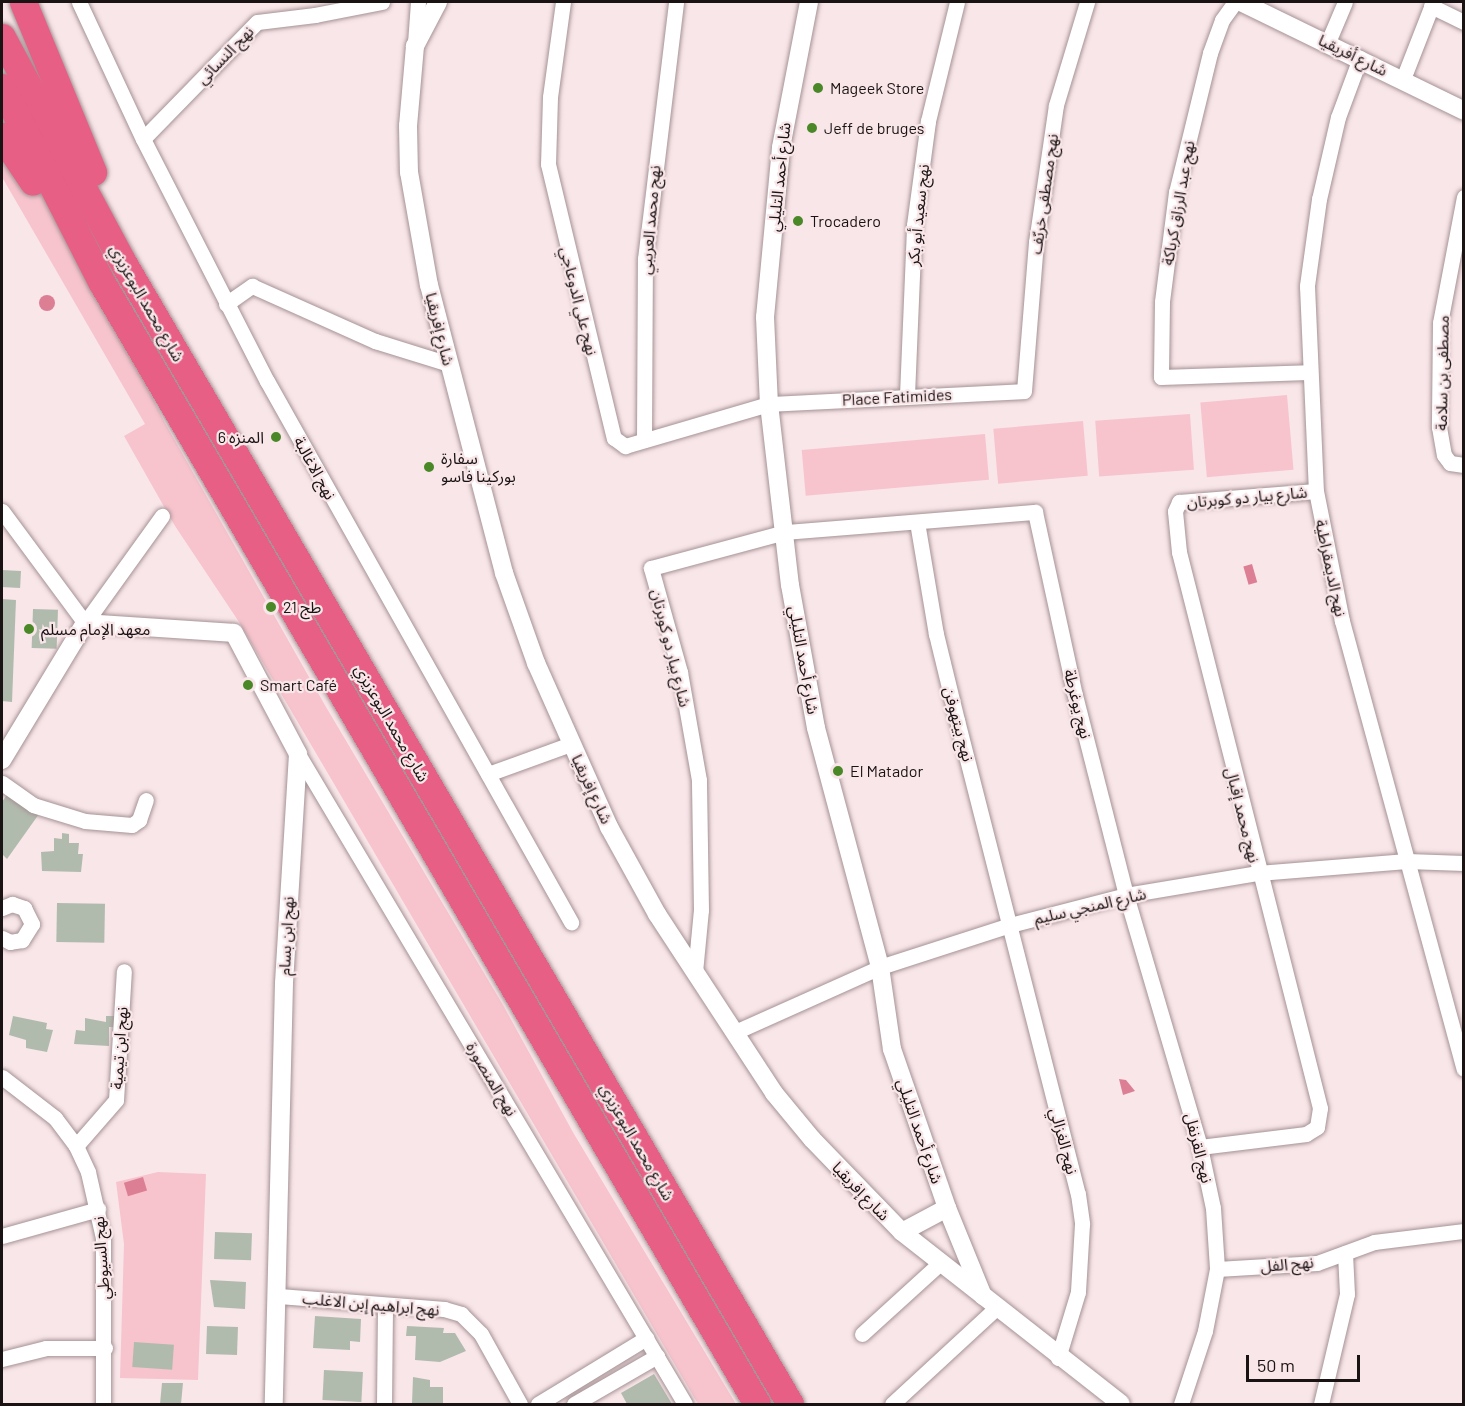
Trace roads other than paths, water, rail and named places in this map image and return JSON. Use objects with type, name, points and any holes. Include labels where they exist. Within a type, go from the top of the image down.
[{"type":"highway","points":[[23,2],[117,232],[125,267]]},
{"type":"highway","name":"شارع محمد البوعزيزي","points":[[2,36],[125,267],[790,1404]]},
{"type":"highway","name":"شارع محمد البوعزيزي","points":[[2,87],[102,283],[757,1404]]},
{"type":"highway","points":[[2,136],[73,246],[102,283]]},
{"type":"street","points":[[79,2],[143,139]]},
{"type":"street","name":"نهج النسائي","points":[[143,139],[257,22],[315,15],[382,2]]},
{"type":"street","points":[[415,46],[418,2]]},
{"type":"street","name":"شارع إفريقيا","points":[[438,2],[415,46],[408,126],[409,172],[429,285],[504,573],[536,663],[571,744],[637,879],[694,972],[774,1094],[812,1139],[902,1232],[1058,1358],[1121,1404]]},
{"type":"street","name":"نهج علي الدوعاجي","points":[[563,2],[550,97],[548,164],[614,438],[625,446],[769,404]]},
{"type":"street","name":"نهج محمد العريبي","points":[[644,440],[642,362],[645,259],[676,2]]},
{"type":"street","name":"شارع أحمد التليلي","points":[[809,2],[780,159],[765,317],[769,404],[790,585],[816,728],[880,967],[892,1049],[947,1208],[990,1303]]},
{"type":"street","name":"نهج سعيد أبو بكر","points":[[907,395],[914,225],[928,121],[957,2]]},
{"type":"street","name":"نهج مصطفى خريّف","points":[[1024,390],[1036,242],[1056,105],[1087,2]]},
{"type":"street","name":"نهج عبد الرزاق كرباكة","points":[[1235,2],[1222,20],[1210,53],[1176,192],[1162,302],[1161,377],[1308,372]]},
{"type":"street","name":"شارع أفريقيا","points":[[1241,2],[1328,42],[1464,111]]},
{"type":"street","points":[[1328,42],[1345,2]]},
{"type":"street","points":[[1403,80],[1432,4],[1464,22]]},
{"type":"street","name":"نهج الديمقراطية","points":[[1360,58],[1338,117],[1319,199],[1306,286],[1308,372],[1316,491],[1342,621],[1464,1069]]},
{"type":"street","name":"نهج الاغالبة","points":[[143,139],[226,304],[571,921]]},
{"type":"street","name":"مصطفى بن سلامة","points":[[1464,197],[1440,323],[1438,427],[1444,456],[1450,463],[1464,465]]},
{"type":"street","points":[[226,304],[252,286],[375,341],[449,364]]},
{"type":"street","name":"Place Fatimides","points":[[769,404],[1024,390]]},
{"type":"street","name":"شارع بيار دو كوبرتان","points":[[1179,502],[1316,491]]},
{"type":"street","name":"نهج محمد إقبال","points":[[1179,502],[1174,526],[1179,552],[1258,873],[1320,1108],[1317,1126],[1306,1134],[1200,1147]]},
{"type":"street","points":[[2,511],[85,623],[234,633],[298,754]]},
{"type":"street","name":"شارع بيار دو كوبرتان","points":[[694,972],[701,909],[699,780],[680,672],[651,568],[785,532],[1035,512]]},
{"type":"street","name":"نهج يوغرطة","points":[[1035,512],[1075,695],[1126,895]]},
{"type":"street","points":[[2,760],[85,623],[162,516]]},
{"type":"street","name":"نهج بيتهوفن","points":[[917,522],[936,634],[1010,925]]},
{"type":"street","points":[[488,774],[571,744]]},
{"type":"street","name":"نهج ابن بسام","points":[[274,1404],[279,1296],[284,983],[298,754]]},
{"type":"street","name":"نهج المنصورة","points":[[298,754],[686,1404]]},
{"type":"street","points":[[2,783],[33,805],[85,821],[137,824],[146,800]]},
{"type":"street","name":"شارع المنجي سليم","points":[[735,1032],[880,967],[1010,925],[1126,895],[1258,873],[1407,861],[1464,863]]},
{"type":"street","name":"نهج القرنفل","points":[[1126,895],[1200,1147],[1213,1208],[1217,1269],[1205,1331],[1181,1404]]},
{"type":"street","points":[[2,908],[12,904],[24,908],[32,924],[22,940],[10,942],[2,938]]},
{"type":"street","name":"نهج الغزالي","points":[[1010,925],[1078,1194],[1082,1224],[1078,1292],[1058,1358]]},
{"type":"street","name":"نهج ابن تيمية","points":[[76,1146],[116,1100],[124,971]]},
{"type":"street","name":"نهج السيوطي","points":[[2,1077],[34,1099],[76,1146],[98,1209],[103,1238],[105,1348],[103,1404]]},
{"type":"street","points":[[902,1232],[947,1208]]},
{"type":"street","points":[[2,1236],[98,1209]]},
{"type":"street","name":"نهج الفل","points":[[1217,1269],[1317,1263],[1374,1242],[1464,1231]]},
{"type":"street","points":[[1321,1404],[1347,1294],[1345,1253]]},
{"type":"street","points":[[862,1334],[940,1263]]},
{"type":"street","name":"نهج ابراهيم إبن الاغلب","points":[[279,1296],[444,1309],[473,1323],[520,1404]]},
{"type":"street","points":[[892,1404],[990,1303]]},
{"type":"street","points":[[384,1404],[385,1305]]},
{"type":"street","points":[[538,1404],[646,1338]]},
{"type":"street","points":[[2,1359],[46,1348],[105,1348]]},
{"type":"street","points":[[574,1404],[657,1356]]},
{"type":"place","name":"Mageek Store","points":[[818,88]]},
{"type":"place","name":"Jeff de bruges","points":[[812,128]]},
{"type":"place","name":"Trocadero","points":[[798,221]]},
{"type":"place","name":"المنزه 6","points":[[276,437]]},
{"type":"place","name":"سفارة بوركينا فاسو","points":[[429,467]]},
{"type":"place","name":"طج 21","points":[[271,607]]},
{"type":"place","name":"معهد الإمام مسلم","points":[[29,629]]},
{"type":"place","name":"Smart Café","points":[[248,685]]},
{"type":"place","name":"El Matador","points":[[838,771]]}]
